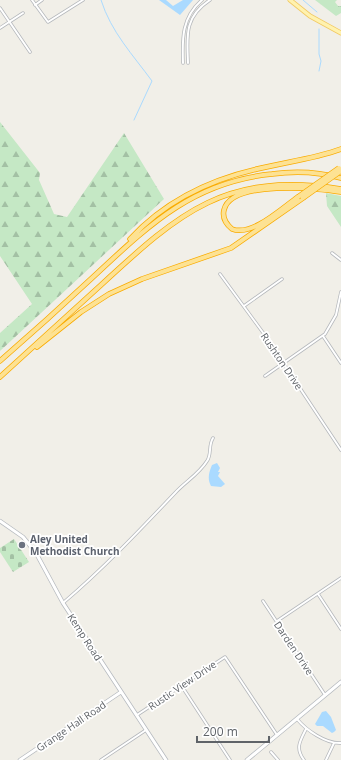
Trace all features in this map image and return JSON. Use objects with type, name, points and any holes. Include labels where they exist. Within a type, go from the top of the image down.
[{"type":"highway","points":[[117,255],[139,230],[162,211],[206,185],[256,169],[341,149]]},
{"type":"highway","points":[[340,169],[298,197],[249,230],[234,230],[228,226],[225,219],[224,211],[228,203],[234,198],[249,193],[295,187],[341,192]]},
{"type":"highway","points":[[13,365],[81,312],[109,294],[142,279],[231,248],[303,198],[340,169]]},
{"type":"highway","points":[[0,361],[152,224],[193,196],[216,186],[256,175],[304,173],[341,178]]},
{"type":"highway","points":[[0,377],[164,228],[206,203],[230,193],[270,184],[305,184],[341,188]]},
{"type":"main road","points":[[290,0],[310,16],[341,33]]},
{"type":"main road","name":"Kemp Road","points":[[0,520],[23,537],[36,552],[63,603],[166,760]]},
{"type":"main road","points":[[247,760],[341,682]]},
{"type":"main road","name":"Grange Hall Road","points":[[20,760],[121,692]]},
{"type":"street","points":[[32,0],[48,22],[83,0]]},
{"type":"street","points":[[35,5],[42,0]]},
{"type":"street","points":[[183,63],[182,42],[184,25],[193,9],[202,0]]},
{"type":"street","points":[[188,63],[186,37],[190,22],[198,11],[210,0]]},
{"type":"street","points":[[0,8],[30,52]]},
{"type":"street","points":[[0,28],[23,12]]},
{"type":"street","points":[[332,253],[341,260]]},
{"type":"street","name":"Rushton Drive","points":[[220,274],[244,306],[341,450]]},
{"type":"street","points":[[244,306],[282,278]]},
{"type":"street","points":[[264,376],[323,336],[333,322],[338,309],[341,292]]},
{"type":"street","points":[[323,336],[341,363]]},
{"type":"street","points":[[63,603],[109,562],[178,490],[199,472],[210,457],[209,446],[213,438]]},
{"type":"street","points":[[277,621],[341,578]]},
{"type":"street","points":[[318,594],[341,629]]},
{"type":"street","name":"Darden Drive","points":[[263,601],[326,695]]},
{"type":"street","name":"Rustic View Drive","points":[[136,716],[222,658],[227,659],[277,735]]},
{"type":"street","points":[[181,685],[230,760]]},
{"type":"street","points":[[297,719],[306,729],[334,743],[341,744]]},
{"type":"street","points":[[303,760],[299,751],[298,743],[306,729]]},
{"type":"street","points":[[101,760],[146,730]]},
{"type":"street","points":[[326,760],[334,743]]},
{"type":"street","points":[[271,752],[278,760]]},
{"type":"green space","points":[[315,0],[337,0],[335,2],[338,6],[341,6],[341,13],[336,16]]},
{"type":"green space","points":[[0,122],[40,173],[39,180],[54,214],[67,217],[124,133],[164,199],[0,351],[0,333],[32,304],[0,256]]},
{"type":"green space","points":[[326,193],[341,196],[341,227],[327,206]]},
{"type":"green space","points":[[14,539],[29,562],[13,572],[0,552],[0,548]]},
{"type":"water","points":[[159,0],[166,0],[173,6],[183,0],[193,0],[180,15]]},
{"type":"water","points":[[217,463],[220,468],[218,476],[225,484],[221,487],[211,486],[209,481],[209,473],[212,465]]},
{"type":"water","points":[[326,711],[331,717],[336,730],[332,733],[323,726],[317,726],[315,724],[322,712]]},
{"type":"waterway","points":[[101,0],[105,12],[117,33],[152,81],[134,120]]},
{"type":"waterway","points":[[303,0],[317,12]]},
{"type":"waterway","points":[[319,29],[319,54],[321,61],[319,71]]},
{"type":"place","name":"Aley United Methodist Church","points":[[22,545]]}]
